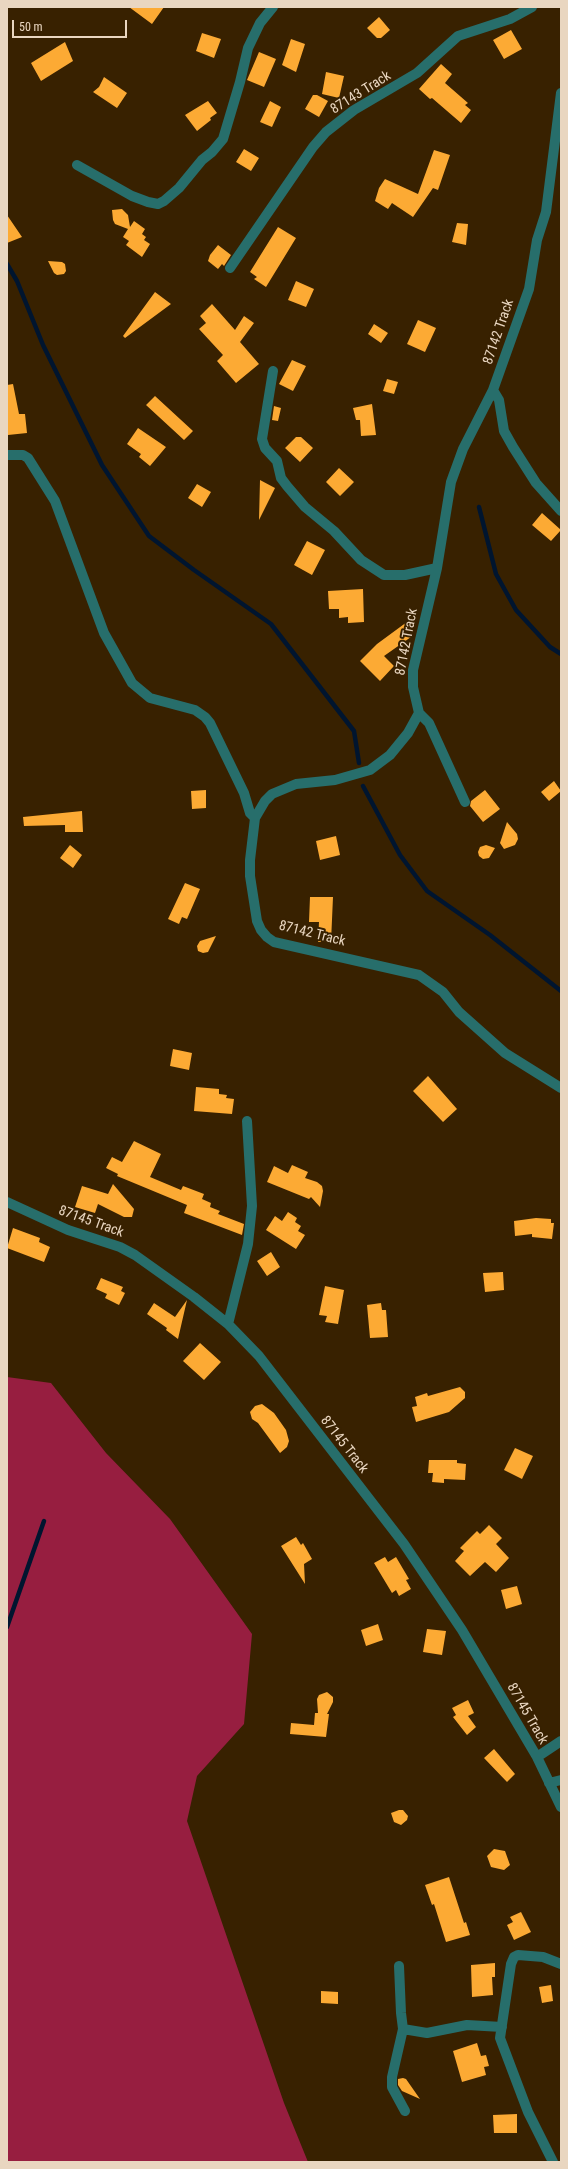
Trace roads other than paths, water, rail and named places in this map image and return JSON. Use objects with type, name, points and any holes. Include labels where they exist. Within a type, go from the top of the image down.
[{"type":"street","points":[[77,165],[132,196],[158,204],[164,201],[179,188],[202,160],[212,152],[223,139],[240,82],[248,48],[260,23],[273,7]]},
{"type":"street","name":"87143 Track","points":[[230,268],[313,147],[326,132],[354,110],[400,85],[417,73],[458,36],[510,19],[532,7]]},
{"type":"street","name":"87142 Track","points":[[561,93],[546,212],[537,240],[529,289],[493,390],[463,449],[451,482],[437,568],[414,670],[413,687],[420,712],[408,734],[390,755],[379,764],[352,777],[296,784],[278,791],[265,801],[255,818],[250,860],[250,876],[257,921],[261,930],[267,937],[280,943],[327,952],[420,975],[443,992],[459,1012],[505,1053],[561,1088]]},
{"type":"street","points":[[273,371],[262,439],[265,448],[277,461],[282,478],[305,508],[334,531],[361,560],[384,575],[405,575],[437,568]]},
{"type":"street","points":[[493,390],[499,400],[504,431],[536,483],[561,511]]},
{"type":"street","points":[[7,455],[22,455],[28,458],[55,501],[104,633],[132,683],[150,698],[195,710],[205,717],[210,723],[244,793],[250,813],[255,818]]},
{"type":"street","points":[[420,712],[429,723],[465,802]]},
{"type":"street","points":[[228,1324],[248,1244],[252,1206],[247,1121]]},
{"type":"street","name":"87145 Track","points":[[7,1202],[68,1230],[120,1247],[136,1255],[194,1296],[228,1324],[259,1356],[404,1544],[462,1630],[537,1757],[561,1807]]},
{"type":"street","points":[[537,1757],[561,1741]]},
{"type":"street","points":[[549,1783],[561,1780]]},
{"type":"street","points":[[553,2162],[528,2112],[500,2038],[511,1964],[514,1957],[523,1955],[543,1957],[561,1964]]},
{"type":"street","points":[[399,1966],[400,2013],[403,2030],[392,2078],[392,2087],[405,2111]]},
{"type":"street","points":[[403,2030],[427,2033],[467,2024],[502,2027]]},
{"type":"waterway","points":[[7,264],[17,281],[43,345],[102,465],[149,536],[194,570],[271,624],[354,731],[359,763]]},
{"type":"waterway","points":[[479,507],[496,574],[516,610],[550,647],[561,654]]},
{"type":"waterway","points":[[363,786],[400,855],[427,891],[490,935],[561,991]]},
{"type":"waterway","points":[[7,1627],[44,1521]]}]
